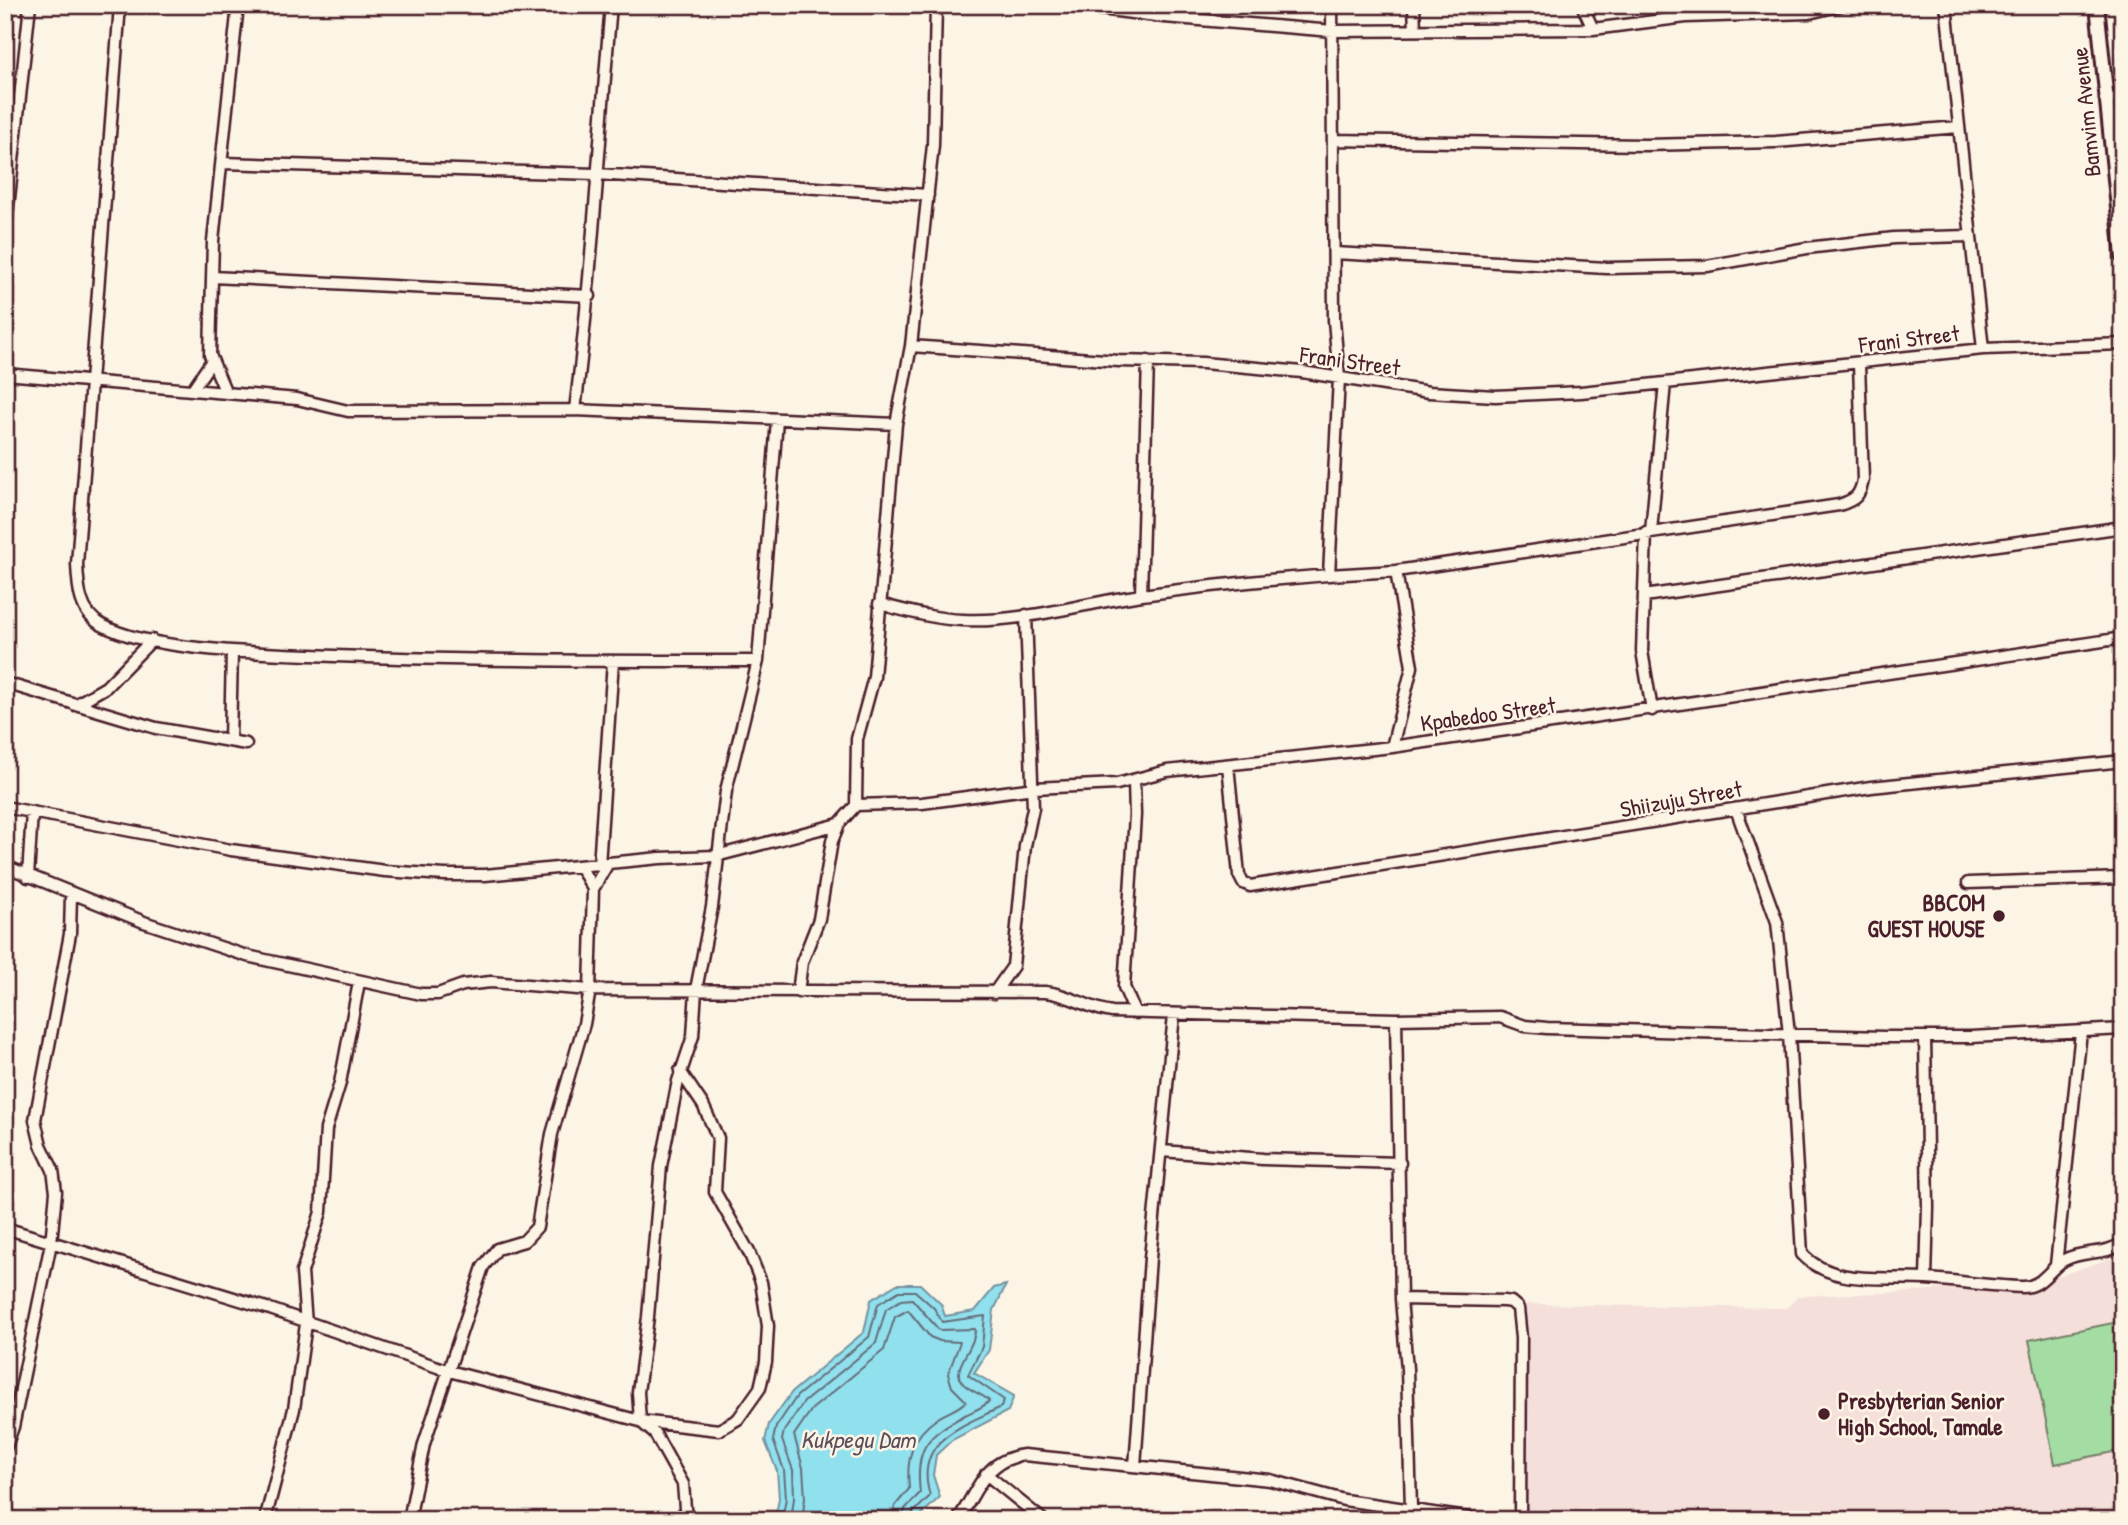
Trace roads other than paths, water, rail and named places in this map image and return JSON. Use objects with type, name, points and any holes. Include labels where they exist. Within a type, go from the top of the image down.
[{"type":"street","points":[[5,235],[30,5]]},
{"type":"street","points":[[120,5],[77,564],[80,594],[91,618],[102,625],[152,640],[232,652],[613,661],[758,661]]},
{"type":"street","points":[[226,393],[211,362],[212,276],[238,5]]},
{"type":"street","points":[[575,410],[590,296],[596,174],[611,5]]},
{"type":"street","points":[[799,992],[802,962],[819,919],[828,856],[839,824],[856,805],[858,739],[874,677],[896,424],[911,346],[933,145],[936,5]]},
{"type":"street","points":[[1069,5],[1164,18],[1333,31],[1593,29],[1686,17],[1809,13],[1842,5]]},
{"type":"street","points":[[1164,18],[1165,5]]},
{"type":"street","points":[[1329,575],[1339,377],[1334,253],[1332,5]]},
{"type":"street","points":[[1414,5],[1415,30]]},
{"type":"street","points":[[1582,5],[1593,29]]},
{"type":"street","points":[[1946,5],[1983,349]]},
{"type":"street","name":"Bamvim Avenue","points":[[2098,5],[2105,99],[2123,257]]},
{"type":"street","points":[[2105,99],[2123,98]]},
{"type":"street","points":[[1333,140],[1645,145],[1776,142],[1959,127]]},
{"type":"street","points":[[222,163],[596,174],[928,195]]},
{"type":"street","points":[[1334,253],[1607,268],[1707,266],[1807,248],[1894,239],[1969,236]]},
{"type":"street","points":[[212,276],[590,296]]},
{"type":"street","name":"Frani Street","points":[[911,346],[1216,364],[1339,377],[1429,391],[1495,396],[1581,392],[1983,349],[2123,344]]},
{"type":"street","points":[[1141,595],[1148,361]]},
{"type":"street","points":[[192,390],[211,362]]},
{"type":"street","points":[[879,604],[929,617],[965,621],[1026,615],[1141,595],[1329,575],[1396,571],[1854,501],[1861,494],[1863,480],[1859,364]]},
{"type":"street","points":[[5,374],[297,399],[348,411],[575,410],[896,424]]},
{"type":"street","points":[[1652,710],[1644,672],[1644,596],[1665,383]]},
{"type":"street","points":[[686,1520],[683,1484],[655,1434],[640,1422],[638,1392],[649,1317],[661,1166],[680,1072],[693,1035],[696,989],[712,907],[716,856],[726,791],[758,661],[777,419]]},
{"type":"street","points":[[1644,596],[2123,527]]},
{"type":"street","points":[[1392,747],[1412,667],[1396,571]]},
{"type":"street","points":[[994,993],[1013,966],[1034,788],[1026,615]]},
{"type":"street","name":"Kpabedoo Street","points":[[856,805],[922,803],[1034,788],[1134,781],[1167,771],[1392,747],[2123,638]]},
{"type":"street","points":[[75,705],[106,687],[152,640]]},
{"type":"street","points":[[230,741],[232,652]]},
{"type":"street","points":[[409,1520],[424,1444],[482,1266],[497,1249],[524,1241],[537,1227],[554,1126],[581,1034],[590,990],[593,889],[603,865],[613,661]]},
{"type":"street","points":[[5,682],[156,728],[246,744]]},
{"type":"street","name":"Shiizuju Street","points":[[1228,765],[1239,875],[1247,886],[1871,787],[2123,761]]},
{"type":"street","points":[[1134,781],[1135,814],[1124,987],[1135,1013]]},
{"type":"street","points":[[5,807],[231,850],[385,871],[485,875],[660,858],[716,856],[839,824]]},
{"type":"street","points":[[1737,810],[1777,922],[1789,1034],[1802,1254],[1822,1270],[1853,1277],[1926,1279],[2030,1287],[2056,1265],[2080,1252],[2107,1252],[2123,1243]]},
{"type":"street","points":[[28,877],[33,812]]},
{"type":"street","points":[[5,866],[71,894],[247,956],[421,994],[438,994],[463,985],[491,982],[590,990],[1057,993],[1102,1011],[1396,1019],[1500,1017],[1525,1026],[1547,1028],[1925,1037],[2123,1029]]},
{"type":"street","points":[[580,866],[593,889]]},
{"type":"street","points":[[1968,884],[2123,878]]},
{"type":"street","points":[[5,1448],[13,1427],[51,1243],[56,1192],[52,1170],[34,1119],[70,934],[71,894]]},
{"type":"street","points":[[265,1520],[294,1409],[306,1324],[302,1272],[321,1212],[326,1129],[340,1083],[359,982]]},
{"type":"street","points":[[1135,1466],[1149,1269],[1174,1015]]},
{"type":"street","points":[[1396,1019],[1401,1298],[1407,1369],[1411,1508]]},
{"type":"street","points":[[2056,1265],[2081,1031]]},
{"type":"street","points":[[1925,1037],[1926,1279]]},
{"type":"street","points":[[5,1228],[270,1309],[306,1324],[449,1371],[640,1422],[719,1430],[738,1419],[760,1388],[766,1362],[768,1326],[761,1282],[749,1252],[715,1192],[718,1138],[703,1105],[680,1072]]},
{"type":"street","points":[[1162,1151],[1263,1159],[1400,1163]]},
{"type":"street","points":[[1401,1298],[1504,1301],[1518,1308],[1521,1338],[1520,1520]]},
{"type":"street","points":[[958,1520],[986,1474],[1002,1460],[1024,1455],[1270,1480],[1345,1500],[1481,1520]]},
{"type":"street","points":[[986,1474],[1043,1520]]},
{"type":"water","name":"Kukpegu Dam","points":[[897,1284],[920,1284],[941,1304],[945,1316],[975,1311],[994,1288],[1006,1285],[994,1310],[989,1350],[974,1373],[1014,1396],[1008,1411],[952,1440],[936,1455],[933,1475],[940,1497],[916,1520],[775,1520],[779,1498],[777,1471],[765,1441],[769,1424],[792,1392],[864,1332],[871,1300]]},
{"type":"place","name":"BBCOM GUEST HOUSE","points":[[1999,916]]},
{"type":"place","name":"Presbyterian Senior High School, Tamale","points":[[1824,1414]]}]
